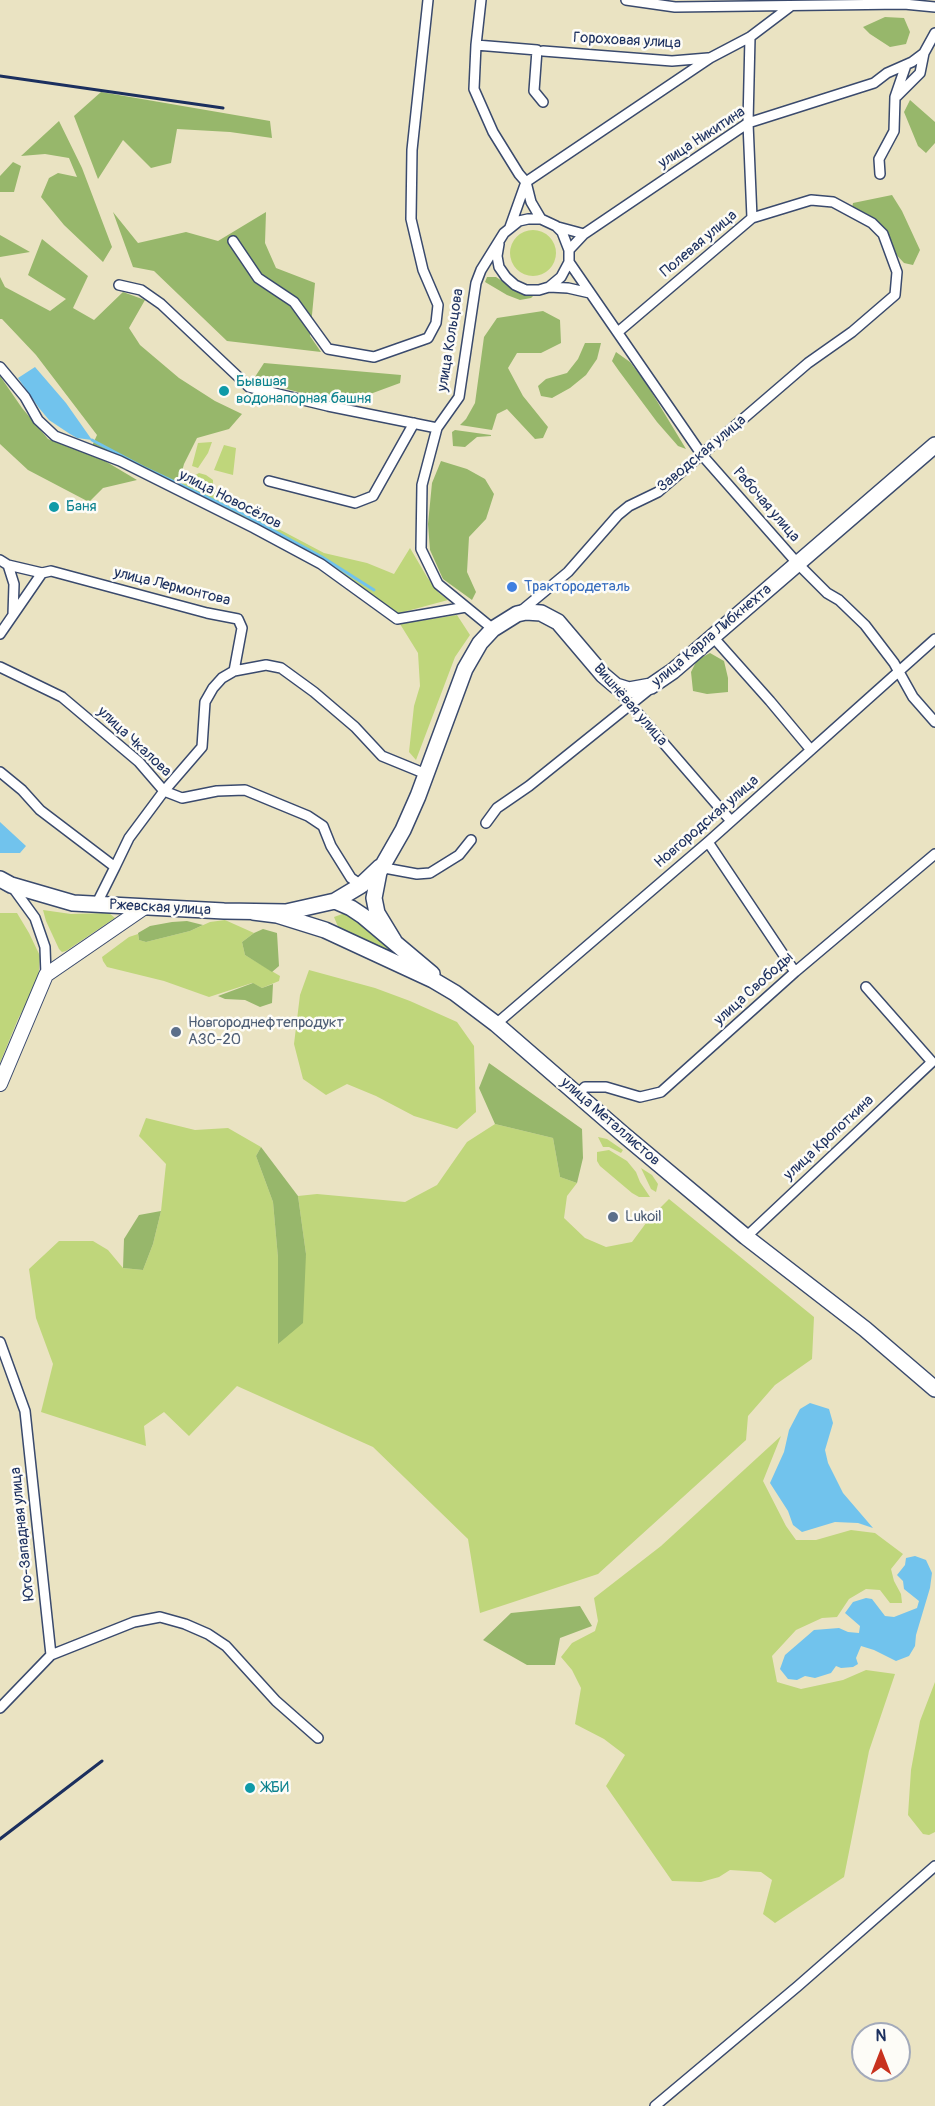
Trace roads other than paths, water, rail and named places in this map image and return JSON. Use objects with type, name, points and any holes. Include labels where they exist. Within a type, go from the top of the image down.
[{"type":"main road","name":"улица Карла Либкнехта","points":[[657,682],[713,637],[935,445]]},
{"type":"main road","name":"Вишнёвая улица","points":[[517,614],[535,612],[558,622],[611,682]]},
{"type":"main road","name":"Заводская улица","points":[[253,912],[286,912],[330,903],[368,888],[403,830],[465,669],[480,643],[493,629],[517,614]]},
{"type":"main road","points":[[611,682],[629,690],[644,688],[657,682]]},
{"type":"main road","name":"Ржевская улица","points":[[5,882],[73,903],[253,912]]},
{"type":"main road","points":[[368,888],[377,913],[394,941]]},
{"type":"main road","points":[[325,930],[330,903],[363,916],[455,993]]},
{"type":"main road","name":"улица Металлистов","points":[[253,912],[277,915],[325,930],[433,980],[455,993],[496,1024],[746,1237],[865,1329],[935,1389]]},
{"type":"street","points":[[233,241],[258,278],[294,302],[328,349],[374,357],[428,338],[436,322],[438,305],[423,270],[411,219],[412,150],[428,0]]},
{"type":"street","points":[[481,0],[474,89],[493,132],[526,182],[531,202],[541,219]]},
{"type":"street","points":[[627,0],[675,7],[907,2],[935,7]]},
{"type":"street","points":[[590,293],[549,287],[526,290],[497,272],[481,270],[510,227],[526,182],[710,58],[750,37],[791,6]]},
{"type":"street","name":"улица Никитина","points":[[569,250],[584,234],[748,123],[874,83],[887,73],[924,53],[935,33]]},
{"type":"street","points":[[750,37],[748,123],[752,218]]},
{"type":"street","name":"Гороховая улица","points":[[476,45],[672,61],[710,58]]},
{"type":"street","points":[[540,50],[534,91],[543,102]]},
{"type":"street","points":[[895,97],[920,73],[924,53]]},
{"type":"street","points":[[880,174],[879,159],[894,131],[895,97],[899,79],[906,64]]},
{"type":"street","name":"Полевая улица","points":[[618,332],[752,218],[811,200],[832,202],[872,223],[883,234],[897,272]]},
{"type":"street","points":[[510,227],[528,219],[541,219],[584,234]]},
{"type":"street","points":[[549,287],[561,277],[569,262],[567,241],[556,226]]},
{"type":"street","points":[[499,244],[497,255],[499,267],[506,277]]},
{"type":"street","name":"Рабочая улица","points":[[569,262],[702,454],[798,564],[827,593],[839,600],[865,625],[899,672],[913,697],[935,722]]},
{"type":"street","name":"улица Кольцова","points":[[481,270],[476,283],[459,397],[437,428],[422,485],[421,549],[438,584],[493,629]]},
{"type":"street","name":"Заводская улица","points":[[517,614],[568,572],[618,515],[629,506],[658,492],[807,363],[852,332],[895,295],[897,272]]},
{"type":"street","points":[[119,285],[141,290],[161,304],[249,387],[437,428]]},
{"type":"street","name":"улица Новосёлов","points":[[0,367],[25,397],[38,420],[55,436],[120,462],[254,528],[321,564],[398,619],[466,607]]},
{"type":"street","points":[[269,481],[355,503],[372,496],[414,423]]},
{"type":"street","points":[[4,562],[14,584],[13,616]]},
{"type":"street","name":"улица Лермонтова","points":[[4,562],[42,573],[51,571],[207,613],[238,619],[242,628],[234,671]]},
{"type":"street","points":[[0,634],[42,573]]},
{"type":"street","points":[[713,637],[811,750]]},
{"type":"street","name":"Новгородская улица","points":[[496,1024],[708,842],[935,639]]},
{"type":"street","points":[[234,671],[266,665],[281,668],[355,727],[382,756],[426,774]]},
{"type":"street","name":"улица Чкалова","points":[[0,667],[62,698],[138,762],[164,790],[182,798],[217,791],[245,790],[308,816],[323,826],[351,878],[368,888]]},
{"type":"street","name":"Ржевская улица","points":[[96,905],[129,838],[164,790],[202,747],[205,702],[213,688],[234,671]]},
{"type":"street","name":"Вишнёвая улица","points":[[611,682],[731,821]]},
{"type":"street","name":"улица Карла Либкнехта","points":[[486,823],[497,808],[529,786],[657,682]]},
{"type":"street","points":[[0,772],[22,790],[40,810],[115,867]]},
{"type":"street","points":[[383,864],[417,874],[430,873],[459,855],[471,840]]},
{"type":"street","points":[[708,842],[795,972]]},
{"type":"street","name":"улица Свободы","points":[[578,1094],[585,1087],[606,1087],[640,1097],[661,1092],[795,972],[935,854]]},
{"type":"street","points":[[0,1084],[46,975],[45,947],[35,918],[5,882]]},
{"type":"street","points":[[46,975],[145,908]]},
{"type":"street","name":"улица Кропоткина","points":[[746,1237],[932,1062],[866,987]]},
{"type":"street","name":"Юго-Западная улица","points":[[0,1342],[25,1411],[51,1654]]},
{"type":"street","points":[[0,1708],[51,1654],[134,1622],[160,1617],[208,1634],[226,1646],[276,1701],[318,1738]]},
{"type":"street","points":[[656,2106],[935,1866]]},
{"type":"water","points":[[35,367],[66,403],[92,440],[77,438],[70,434],[49,420],[39,408],[18,378]]},
{"type":"water","points":[[0,822],[26,846],[20,853],[0,853]]},
{"type":"water","points":[[810,1403],[829,1409],[833,1423],[825,1450],[828,1463],[843,1493],[873,1528],[858,1523],[835,1522],[802,1532],[793,1525],[788,1511],[770,1483],[784,1452],[789,1430],[800,1409]]},
{"type":"water","points":[[915,1556],[926,1560],[932,1573],[915,1646],[909,1656],[896,1661],[861,1646],[856,1658],[858,1664],[853,1667],[836,1666],[831,1673],[815,1678],[805,1676],[797,1680],[788,1679],[780,1669],[785,1655],[814,1630],[839,1628],[859,1633],[860,1626],[845,1613],[853,1602],[866,1598],[872,1599],[885,1616],[894,1617],[917,1608],[919,1601],[904,1589],[903,1581],[897,1575],[905,1565],[906,1558]]},
{"type":"waterway","points":[[92,440],[143,467],[243,514],[322,557],[374,590]]},
{"type":"railway","points":[[0,76],[223,108]]},
{"type":"railway","points":[[0,1839],[102,1761]]},
{"type":"place","name":"Бывшая водонапорная башня","points":[[224,391]]},
{"type":"place","name":"Баня","points":[[54,507]]},
{"type":"place","name":"Трактородеталь","points":[[512,587]]},
{"type":"place","name":"Новгороднефтепродукт АЗС-20","points":[[176,1032]]},
{"type":"place","name":"Lukoil","points":[[613,1217]]},
{"type":"place","name":"ЖБИ","points":[[250,1788]]}]
